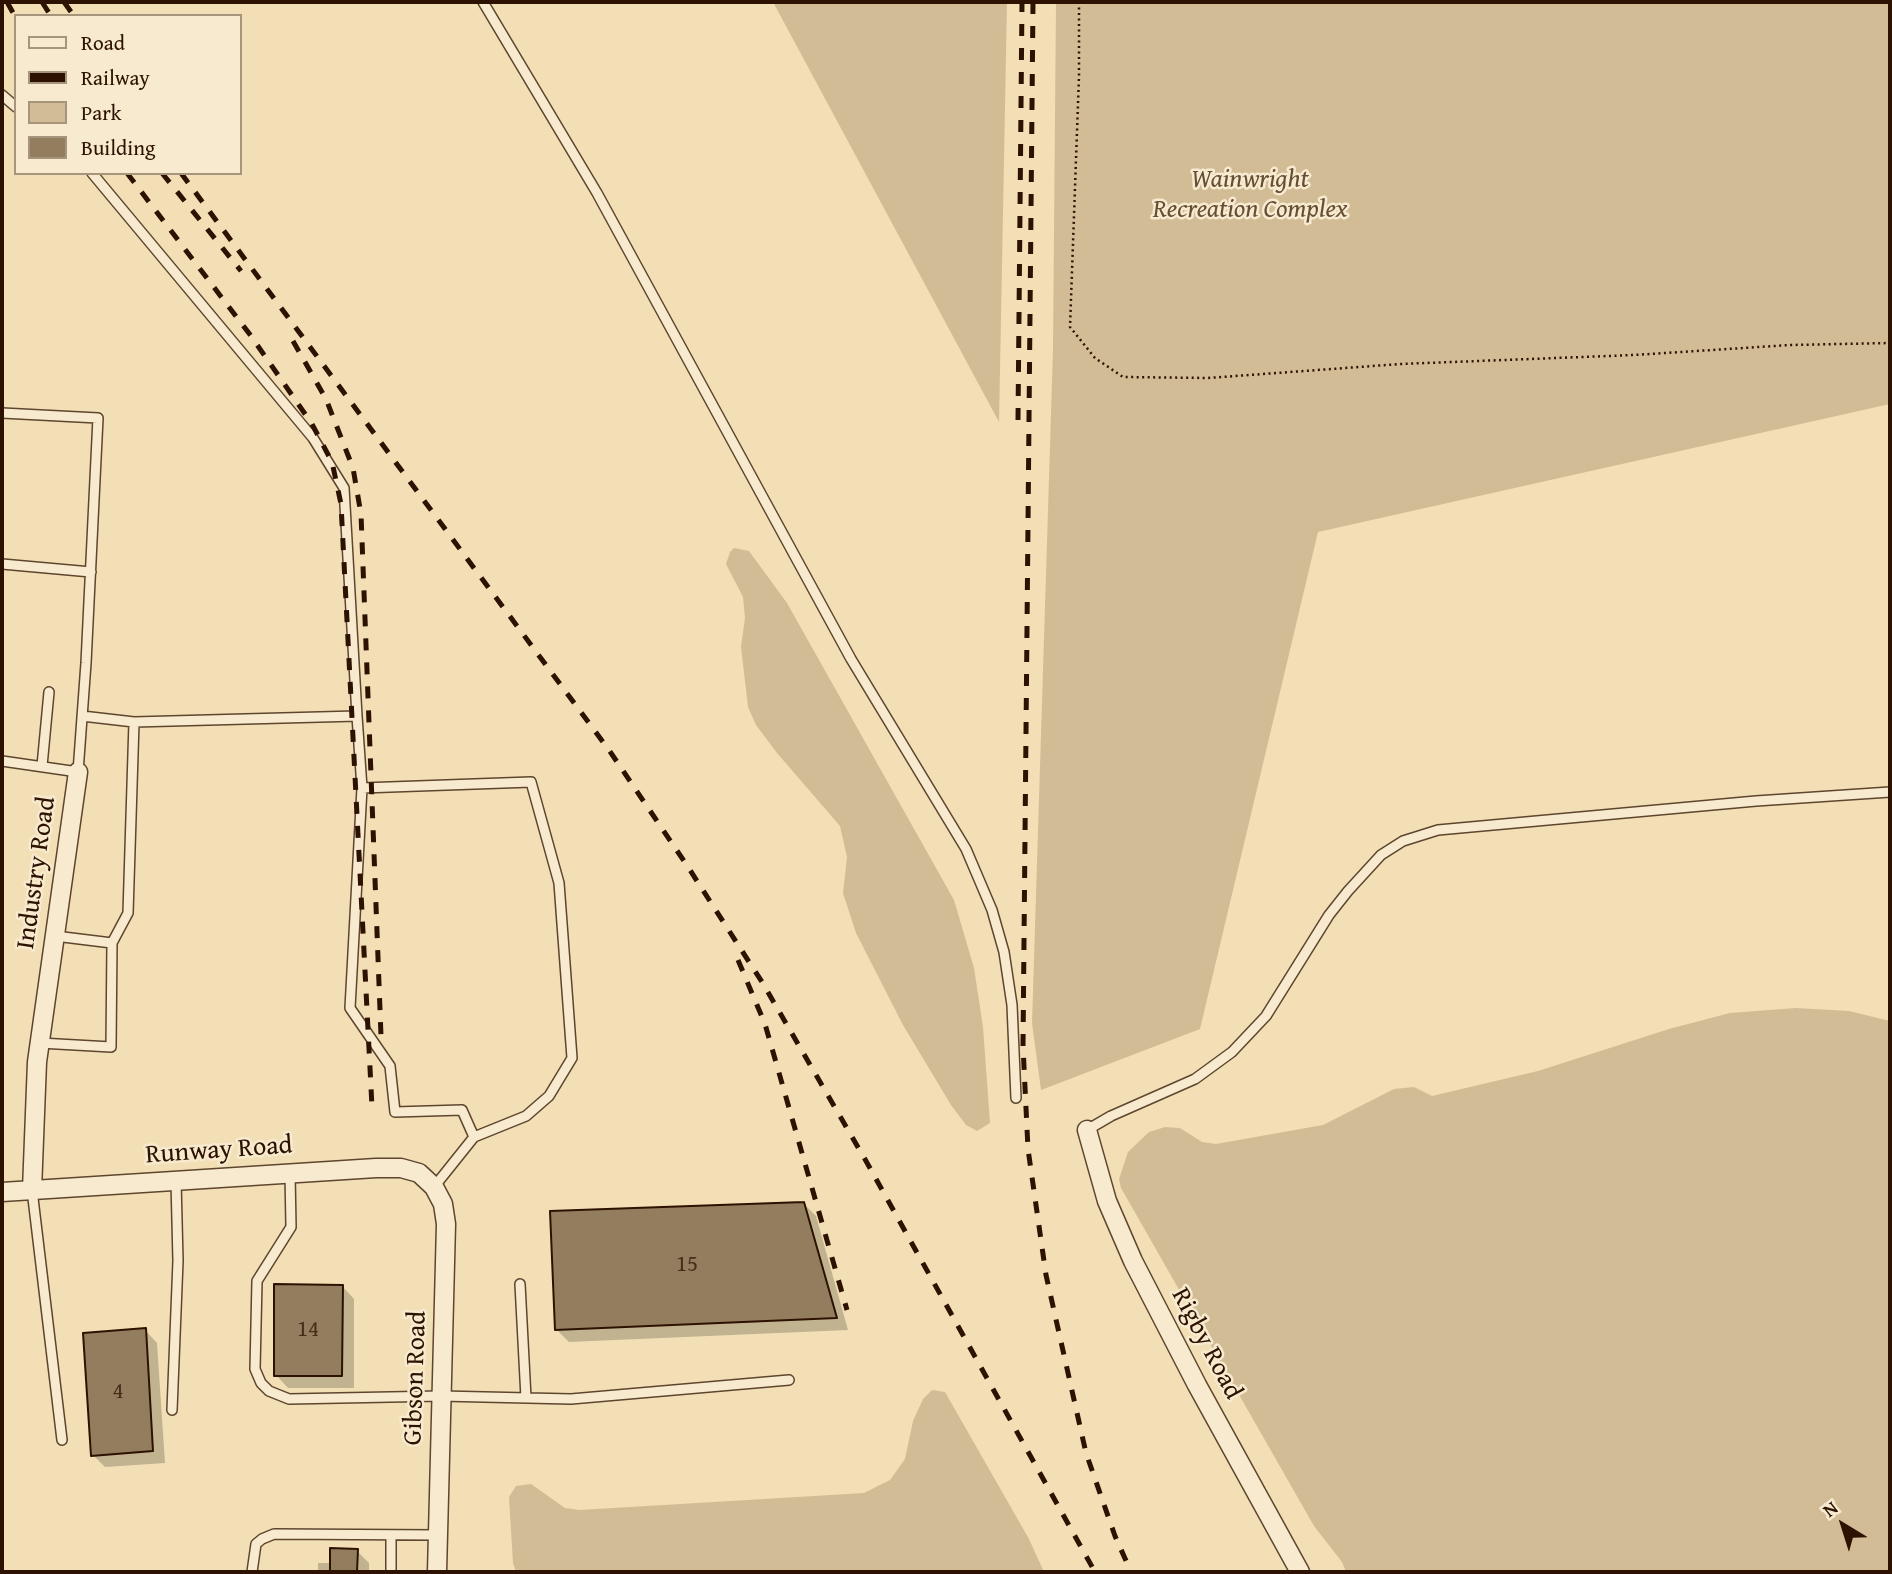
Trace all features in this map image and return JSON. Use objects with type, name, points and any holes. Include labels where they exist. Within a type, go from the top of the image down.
[{"type":"street","name":"Industry Road","points":[[32,1190],[37,1062],[78,772]]},
{"type":"street","name":"Rigby Road","points":[[1087,1130],[1107,1200],[1133,1261],[1197,1385],[1300,1572]]},
{"type":"street","name":"Runway Road","points":[[2,1192],[401,1168],[419,1173],[434,1187]]},
{"type":"street","name":"Gibson Road","points":[[434,1187],[443,1204],[446,1224],[437,1572]]},
{"type":"lane","points":[[483,2],[597,193],[851,659],[966,849],[992,910],[1004,952],[1012,1005],[1016,1098]]},
{"type":"lane","points":[[94,175],[313,438],[344,488],[362,788],[350,1008],[390,1066],[395,1112],[462,1110],[474,1137]]},
{"type":"lane","points":[[2,413],[98,418],[78,772],[2,761]]},
{"type":"lane","points":[[2,564],[91,572]]},
{"type":"lane","points":[[41,766],[49,692]]},
{"type":"lane","points":[[82,716],[134,722],[357,716]]},
{"type":"lane","points":[[40,1043],[111,1047],[112,943],[128,913],[134,722]]},
{"type":"lane","points":[[362,788],[531,782],[559,883],[572,1058],[549,1096],[526,1116],[474,1137],[434,1187]]},
{"type":"lane","points":[[1087,1130],[1111,1116],[1195,1079],[1232,1052],[1266,1016],[1329,915],[1348,891],[1381,855],[1403,841],[1438,830],[1756,801],[1890,792]]},
{"type":"lane","points":[[55,936],[112,943]]},
{"type":"lane","points":[[290,1173],[291,1227],[257,1281],[255,1369],[261,1383],[269,1391],[289,1399],[441,1396],[570,1399],[789,1380]]},
{"type":"lane","points":[[172,1410],[178,1261],[176,1181]]},
{"type":"lane","points":[[32,1190],[62,1440]]},
{"type":"lane","points":[[520,1284],[526,1398]]},
{"type":"lane","points":[[252,1572],[256,1545],[274,1534],[438,1535]]},
{"type":"lane","points":[[391,1535],[391,1572]]},
{"type":"path","points":[[1079,2],[1070,327],[1096,358],[1123,377],[1208,378],[1400,364],[1634,355],[1790,345],[1890,343]]},
{"type":"green space","points":[[773,2],[1007,2],[999,422]]},
{"type":"green space","name":"Wainwright Recreation Complex","points":[[1056,2],[1890,2],[1890,404],[1318,532],[1200,1029],[1041,1090],[1032,1023],[1053,350]]},
{"type":"green space","points":[[734,548],[749,551],[787,603],[954,900],[974,968],[983,1027],[990,1123],[977,1131],[966,1125],[951,1105],[903,1025],[856,933],[843,893],[847,857],[840,826],[777,753],[756,725],[748,707],[741,647],[745,618],[743,597],[726,564]]},
{"type":"green space","points":[[1796,1008],[1849,1011],[1890,1021],[1890,1572],[1346,1572],[1342,1562],[1314,1526],[1121,1188],[1119,1179],[1128,1152],[1149,1132],[1165,1127],[1180,1128],[1202,1142],[1216,1144],[1323,1125],[1394,1089],[1414,1087],[1432,1096],[1538,1071],[1669,1029],[1730,1013]]},
{"type":"green space","points":[[932,1390],[945,1392],[1029,1539],[1044,1572],[516,1572],[513,1563],[509,1497],[516,1486],[531,1484],[565,1508],[580,1510],[864,1493],[890,1480],[905,1459],[913,1421],[923,1399]]},
{"type":"building","points":[[804,1202],[837,1318],[555,1330],[550,1211]]},
{"type":"building","points":[[274,1284],[343,1285],[342,1376],[274,1376]]},
{"type":"building","points":[[146,1328],[153,1451],[91,1456],[83,1333]]},
{"type":"building","points":[[330,1548],[358,1549],[357,1572],[330,1572]]},
{"type":"railway","points":[[7,2],[14,14]]},
{"type":"railway","points":[[42,2],[50,14]]},
{"type":"railway","points":[[64,2],[73,14]]},
{"type":"railway","points":[[1018,420],[1022,2]]},
{"type":"railway","points":[[1033,2],[1023,1046],[1028,1149],[1046,1275],[1086,1453],[1115,1536],[1131,1572]]},
{"type":"railway","points":[[129,175],[251,336],[312,424],[332,462],[341,504],[372,1107]]},
{"type":"railway","points":[[164,175],[241,271]]},
{"type":"railway","points":[[182,175],[609,750],[688,867],[762,982],[866,1161],[1095,1572]]},
{"type":"railway","points":[[293,341],[326,399],[353,468],[361,514],[381,1036]]},
{"type":"railway","points":[[738,960],[765,1024],[847,1310]]}]
